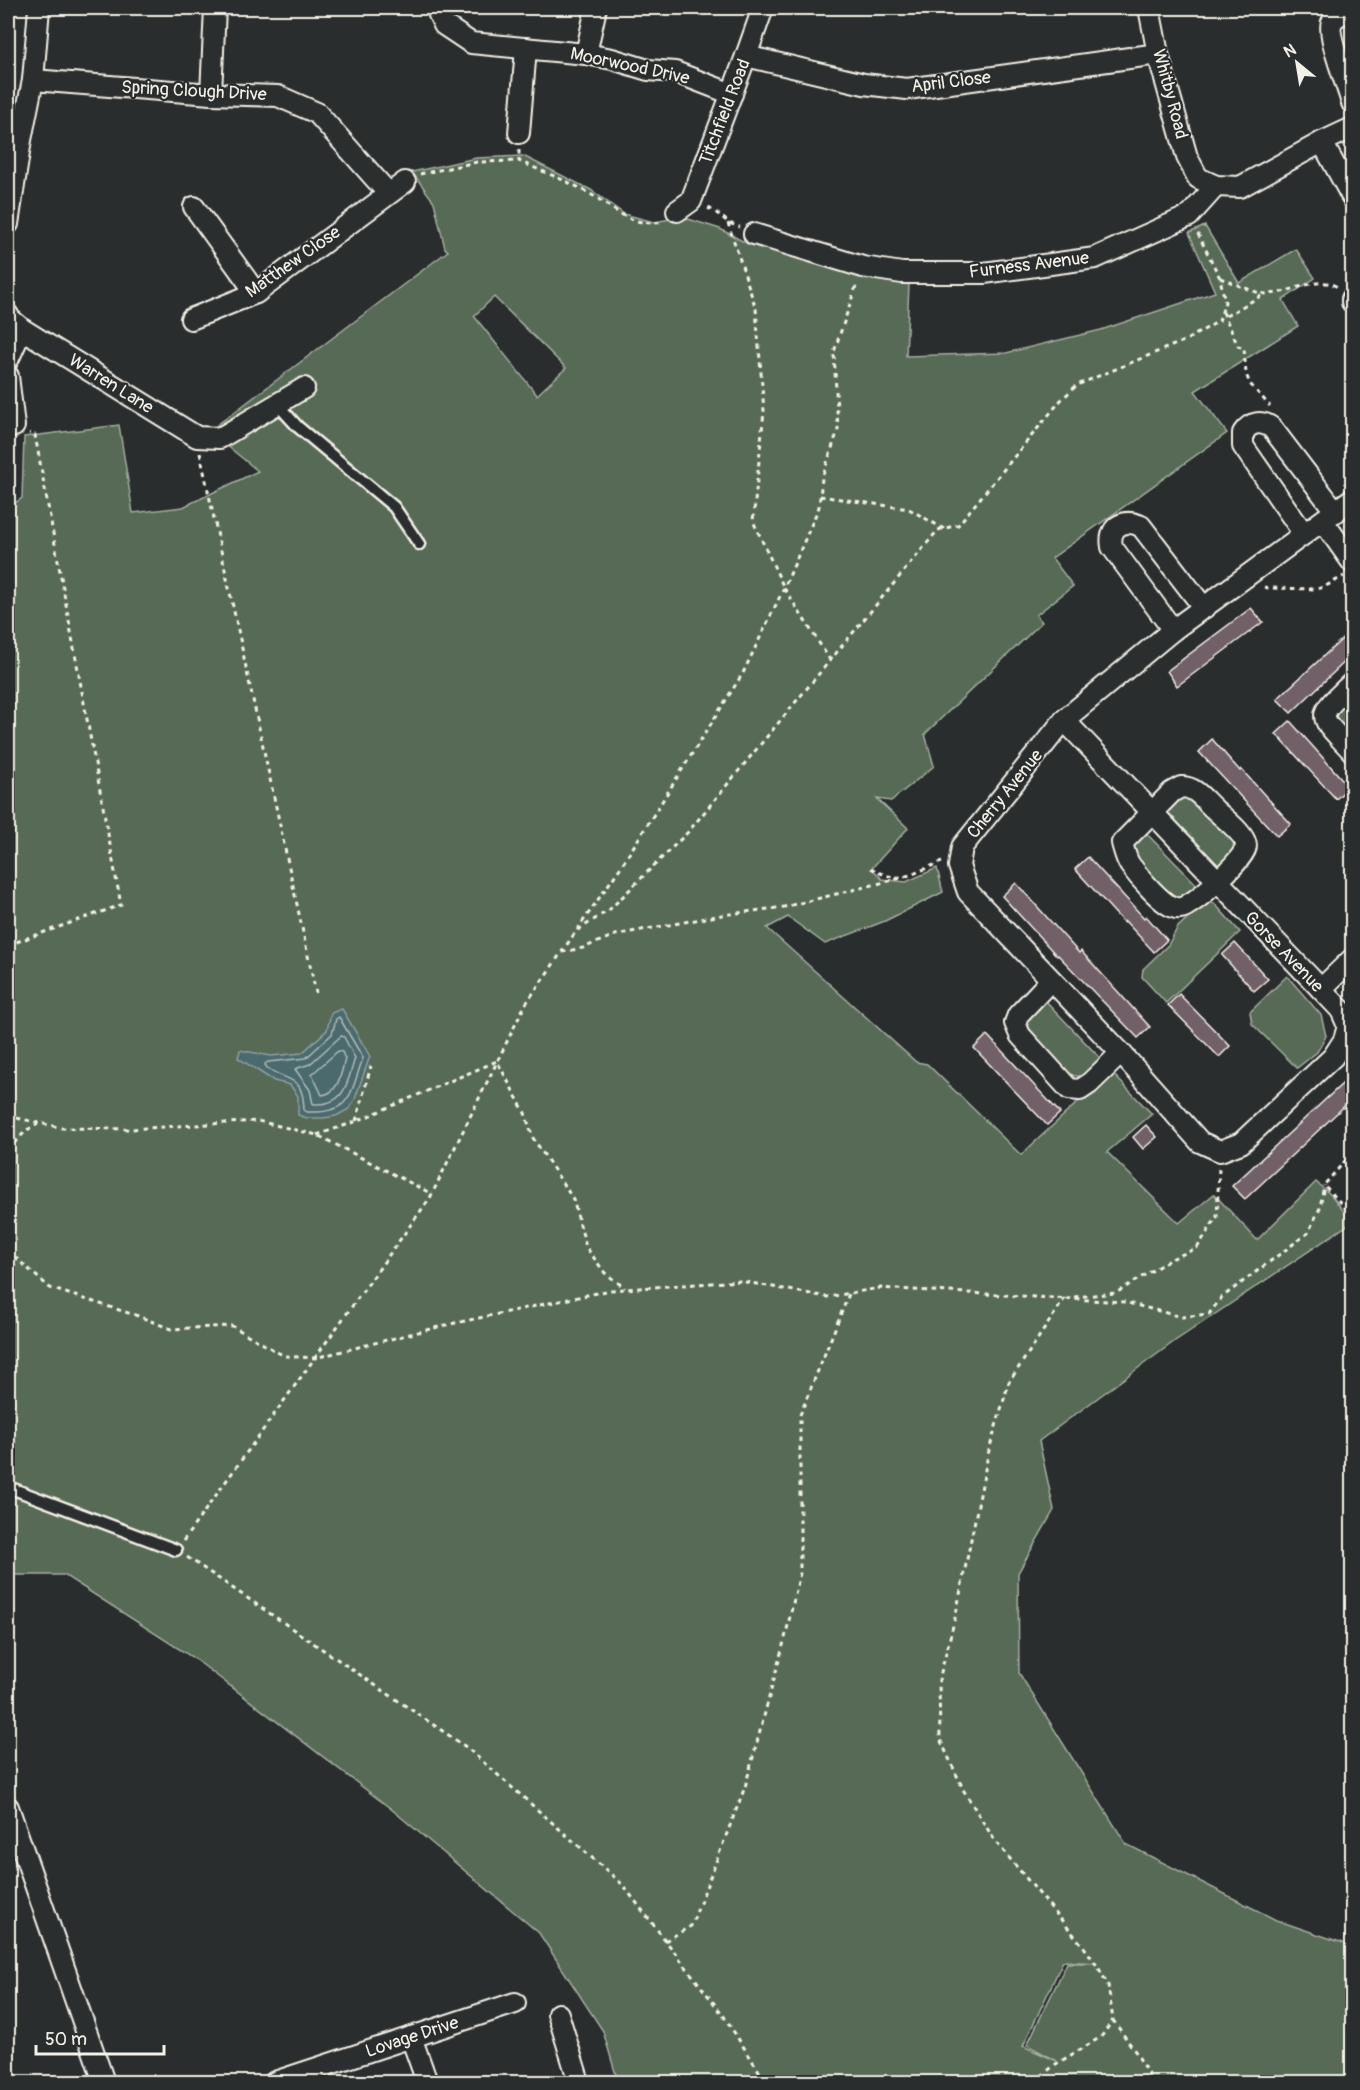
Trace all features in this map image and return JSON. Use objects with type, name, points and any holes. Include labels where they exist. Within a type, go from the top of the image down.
[{"type":"street","points":[[8,224],[14,142],[33,80],[39,8]]},
{"type":"street","points":[[211,94],[215,8]]},
{"type":"street","name":"Moorwood Drive","points":[[436,8],[444,25],[471,43],[586,54],[612,59],[648,70],[675,72],[732,94]]},
{"type":"street","points":[[586,54],[596,8]]},
{"type":"street","name":"Titchfield Road","points":[[684,206],[732,94],[762,8]]},
{"type":"street","name":"Whitby Road","points":[[1149,8],[1158,54],[1187,157],[1198,178],[1216,186]]},
{"type":"street","points":[[1353,12],[1342,13],[1332,22],[1331,34],[1353,103]]},
{"type":"street","points":[[519,133],[526,48]]},
{"type":"street","name":"April Close","points":[[746,56],[864,84],[907,88],[1158,54]]},
{"type":"street","name":"Spring Clough Drive","points":[[33,80],[211,94],[278,96],[317,113],[396,188]]},
{"type":"street","points":[[1216,186],[1240,188],[1322,142],[1353,128]]},
{"type":"street","points":[[1322,142],[1353,197]]},
{"type":"street","name":"Furness Avenue","points":[[754,234],[863,267],[902,273],[984,273],[1095,258],[1189,216],[1216,186]]},
{"type":"street","name":"Matthew Close","points":[[191,319],[256,292],[396,188]]},
{"type":"street","points":[[194,207],[256,292]]},
{"type":"street","name":"Warren Lane","points":[[8,315],[22,328],[197,437],[220,438],[277,404]]},
{"type":"street","points":[[8,360],[22,328]]},
{"type":"street","points":[[8,376],[11,426]]},
{"type":"street","points":[[277,404],[304,388]]},
{"type":"street","points":[[1304,534],[1243,446],[1244,433],[1250,425],[1263,423],[1272,428],[1330,516],[1349,568]]},
{"type":"street","name":"Cherry Avenue","points":[[1220,1151],[1200,1142],[1121,1053],[968,892],[959,866],[962,847],[1064,720],[1173,630],[1353,499]]},
{"type":"street","points":[[1173,630],[1112,547],[1112,533],[1118,525],[1128,522],[1141,526],[1204,608]]},
{"type":"street","points":[[1353,683],[1327,707],[1324,715],[1326,723],[1353,751]]},
{"type":"street","name":"Gorse Avenue","points":[[1064,720],[1341,1010],[1348,1026],[1344,1040],[1333,1058],[1241,1143],[1220,1151]]},
{"type":"street","points":[[1181,787],[1187,787],[1200,795],[1245,840],[1245,851],[1216,881],[1187,906],[1175,908],[1164,902],[1129,864],[1122,843],[1172,792],[1181,787]]},
{"type":"street","points":[[1321,989],[1353,959]]},
{"type":"street","points":[[1051,980],[1018,1015],[1015,1023],[1020,1035],[1070,1089],[1080,1090],[1089,1084],[1121,1053]]},
{"type":"street","points":[[8,1807],[104,2082]]},
{"type":"street","name":"Lovage Drive","points":[[274,2082],[515,2003]]},
{"type":"street","points":[[558,2014],[579,2082]]},
{"type":"street","points":[[411,2037],[427,2082]]},
{"type":"lane","points":[[277,404],[298,427],[394,507],[419,544]]},
{"type":"lane","points":[[8,1487],[176,1550]]},
{"type":"path","points":[[519,133],[519,161]]},
{"type":"path","points":[[396,188],[416,175],[477,162],[519,161],[591,194],[621,216],[650,224],[670,221],[684,206],[716,211],[728,223],[738,227],[752,226],[754,234]]},
{"type":"path","points":[[1189,216],[1220,278],[1225,302],[1219,321]]},
{"type":"path","points":[[728,223],[756,309],[764,411],[753,522],[784,588],[830,660]]},
{"type":"path","points":[[766,2082],[723,2015],[622,1884],[466,1747],[176,1550],[432,1194],[525,1005],[621,868],[743,673],[784,588],[819,507],[822,478],[838,430],[834,352],[863,267]]},
{"type":"path","points":[[1220,278],[1265,294]]},
{"type":"path","points":[[576,931],[609,910],[688,832],[938,530],[958,525],[1060,400],[1077,385],[1186,340],[1265,294],[1322,282],[1334,284],[1350,298]]},
{"type":"path","points":[[1222,311],[1238,346],[1244,348],[1246,374],[1250,384],[1274,410],[1277,419],[1272,428]]},
{"type":"path","points":[[8,945],[121,905],[35,435],[11,426]]},
{"type":"path","points":[[197,437],[316,993]]},
{"type":"path","points":[[820,496],[909,509],[944,529]]},
{"type":"path","points":[[1260,585],[1268,588],[1317,589],[1324,587],[1349,568]]},
{"type":"path","points":[[562,952],[583,948],[615,934],[722,915],[784,907],[905,877],[961,855]]},
{"type":"path","points":[[872,868],[886,877],[905,877]]},
{"type":"path","points":[[317,1135],[357,1121],[497,1061]]},
{"type":"path","points":[[497,1061],[525,1113],[533,1138],[573,1199],[586,1247],[605,1273],[626,1289]]},
{"type":"path","points":[[357,1121],[371,1066]]},
{"type":"path","points":[[8,1116],[62,1128],[130,1129],[258,1122],[317,1135],[432,1194]]},
{"type":"path","points":[[8,1149],[27,1130],[40,1123]]},
{"type":"path","points":[[1064,1298],[1116,1293],[1169,1260],[1197,1248],[1217,1217],[1220,1151]]},
{"type":"path","points":[[8,1251],[50,1288],[171,1329],[232,1326],[284,1356],[315,1358],[446,1325],[611,1290],[740,1281],[827,1297],[880,1288],[1124,1302],[1182,1317],[1209,1314],[1221,1298],[1308,1233],[1320,1208],[1324,1185],[1353,1153]]},
{"type":"path","points":[[1324,1185],[1353,1215]]},
{"type":"path","points":[[665,1941],[692,1926],[745,1787],[800,1573],[800,1415],[849,1293]]},
{"type":"path","points":[[1064,1298],[1009,1382],[989,1450],[956,1614],[939,1680],[940,1739],[964,1791],[995,1841],[1084,1947],[1098,1967],[1108,1985],[1113,2020],[1137,2054],[1152,2082]]},
{"type":"path","points":[[1034,2082],[1056,2064],[1101,2037],[1113,2020]]},
{"type":"green space","points":[[523,156],[591,190],[624,214],[654,222],[682,217],[720,229],[748,244],[909,284],[906,356],[1006,353],[1101,330],[1215,292],[1189,233],[1205,226],[1239,283],[1296,249],[1315,278],[1283,300],[1298,326],[1195,391],[1227,433],[1052,558],[1073,586],[1036,615],[1042,622],[925,734],[934,766],[891,801],[877,799],[908,828],[872,868],[882,879],[906,882],[937,868],[943,892],[885,921],[825,944],[788,917],[767,928],[916,1062],[927,1064],[1021,1155],[1105,1077],[1114,1075],[1152,1114],[1107,1152],[1179,1223],[1214,1194],[1257,1240],[1316,1182],[1332,1196],[1352,1222],[1175,1341],[1039,1441],[1054,1510],[1018,1573],[1019,1673],[1126,1844],[1276,1920],[1352,1946],[1352,2082],[618,2082],[603,2031],[539,1933],[390,1808],[195,1659],[64,1575],[8,1575],[8,508],[22,498],[24,437],[119,425],[133,513],[183,507],[258,471],[209,431],[448,251],[445,248],[434,202],[412,172],[476,158]],"holes":[[[494,297],[566,368],[537,395],[474,316]],[[1063,1961],[1097,1963],[1067,1963],[1027,2045],[1057,2061],[1023,2046]]]},
{"type":"green space","points":[[1352,691],[1352,739],[1343,735],[1334,715]]},
{"type":"green space","points":[[1179,795],[1194,798],[1234,841],[1232,854],[1218,865],[1166,810]]},
{"type":"green space","points":[[1141,828],[1198,886],[1179,902],[1171,900],[1131,860],[1132,838]]},
{"type":"green space","points":[[1206,901],[1214,903],[1240,932],[1166,1003],[1142,977],[1143,969],[1168,945],[1178,927]]},
{"type":"green space","points":[[1287,976],[1321,1015],[1326,1036],[1317,1052],[1297,1068],[1252,1024],[1250,1012]]},
{"type":"green space","points":[[1043,998],[1100,1058],[1083,1075],[1076,1076],[1060,1067],[1024,1029],[1027,1012]]},
{"type":"water","points":[[342,1009],[370,1056],[355,1099],[349,1109],[336,1116],[307,1118],[298,1115],[298,1096],[290,1085],[274,1081],[238,1058],[240,1050],[271,1056],[302,1053],[327,1030],[331,1013]]},
{"type":"building","points":[[1251,608],[1263,622],[1177,686],[1167,671]]},
{"type":"building","points":[[1353,629],[1353,654],[1291,713],[1277,699]]},
{"type":"building","points":[[1290,721],[1349,787],[1336,799],[1276,734]]},
{"type":"building","points":[[1212,739],[1291,824],[1277,836],[1199,752]]},
{"type":"building","points":[[1088,857],[1167,940],[1154,952],[1075,869]]},
{"type":"building","points":[[1016,883],[1150,1027],[1138,1038],[1002,896]]},
{"type":"building","points":[[1235,943],[1268,979],[1254,991],[1222,955]]},
{"type":"building","points":[[1179,994],[1230,1046],[1219,1057],[1168,1005]]},
{"type":"building","points":[[987,1035],[1060,1113],[1047,1125],[974,1048]]},
{"type":"building","points":[[1353,1074],[1353,1098],[1245,1199],[1232,1186]]},
{"type":"building","points":[[1146,1125],[1157,1137],[1143,1149],[1133,1137]]}]
